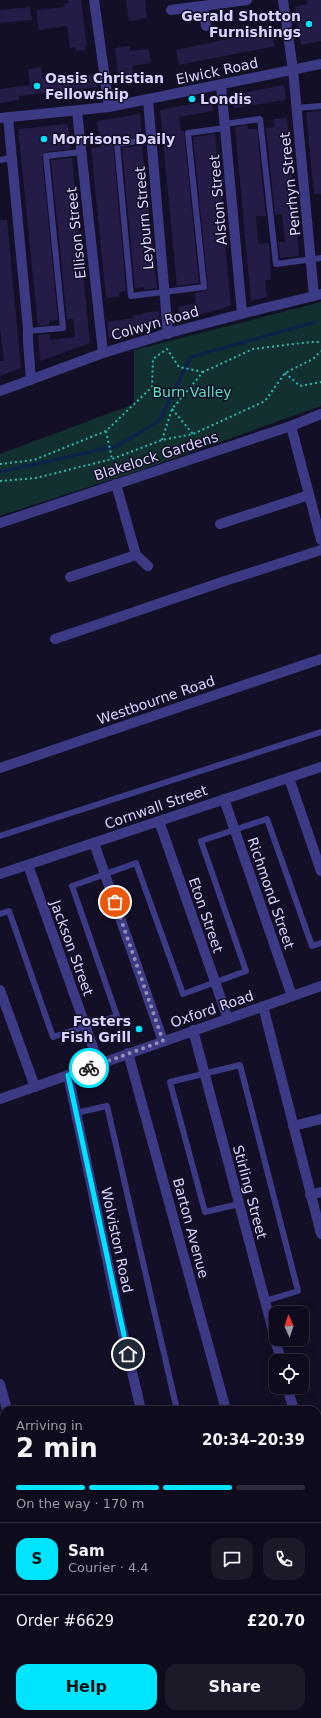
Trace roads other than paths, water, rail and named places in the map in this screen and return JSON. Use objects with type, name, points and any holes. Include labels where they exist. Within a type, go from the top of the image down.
[{"type":"street","points":[[94,0],[109,107]]},
{"type":"street","points":[[171,10],[247,0]]},
{"type":"street","name":"Penrhyn Street","points":[[284,0],[293,70],[296,108],[316,258],[318,295]]},
{"type":"street","points":[[203,6],[206,26]]},
{"type":"street","name":"Elwick Road","points":[[4,117],[109,107],[321,64]]},
{"type":"street","name":"Alston Street","points":[[221,85],[242,313]]},
{"type":"street","name":"Leyburn Street","points":[[148,100],[165,293],[164,335]]},
{"type":"street","name":"Ellison Street","points":[[76,111],[103,353]]},
{"type":"street","points":[[4,117],[12,158],[31,380]]},
{"type":"street","name":"Colwyn Road","points":[[0,391],[103,353],[253,310],[318,295]]},
{"type":"street","name":"Blakelock Gardens","points":[[0,523],[291,426],[321,414]]},
{"type":"street","points":[[291,426],[321,540]]},
{"type":"street","points":[[116,484],[136,555],[148,566]]},
{"type":"street","points":[[220,524],[309,495]]},
{"type":"street","points":[[55,639],[321,550]]},
{"type":"street","points":[[70,577],[136,555]]},
{"type":"street","name":"Westbourne Road","points":[[0,768],[321,659]]},
{"type":"street","name":"Cornwall Street","points":[[0,874],[321,767]]},
{"type":"street","points":[[289,778],[321,870]]},
{"type":"street","name":"Richmond Street","points":[[224,799],[292,996]]},
{"type":"street","name":"Eton Street","points":[[159,821],[228,1018]]},
{"type":"street","points":[[94,843],[163,1041]]},
{"type":"street","name":"Jackson Street","points":[[28,865],[99,1064]]},
{"type":"street","name":"Oxford Road","points":[[0,1099],[321,986]]},
{"type":"street","points":[[0,990],[35,1087]]},
{"type":"street","points":[[263,1006],[321,1234]]},
{"type":"street","name":"Stirling Street","points":[[193,1030],[279,1354]]},
{"type":"street","name":"Barton Avenue","points":[[128,1053],[224,1406]]},
{"type":"street","name":"Wolviston Road","points":[[68,1075],[121,1325],[140,1406]]},
{"type":"street","points":[[293,1126],[321,1120]]},
{"type":"street","points":[[310,1195],[321,1192]]},
{"type":"street","points":[[0,1384],[6,1406]]},
{"type":"street","points":[[289,1394],[293,1406]]},
{"type":"lane","points":[[296,108],[321,106]]},
{"type":"lane","points":[[152,139],[117,144],[131,296],[204,288],[188,133],[260,119],[276,264],[316,258]]},
{"type":"lane","points":[[28,332],[62,328],[46,156],[81,152]]},
{"type":"lane","points":[[0,160],[12,158]]},
{"type":"lane","points":[[0,836],[321,732]]},
{"type":"lane","points":[[0,914],[9,911],[54,1037],[117,1016],[72,886],[136,863],[182,994],[246,971],[201,841],[268,819],[312,946],[321,944]]},
{"type":"lane","points":[[239,1204],[205,1212],[170,1082],[240,1065],[298,1292],[265,1301]]},
{"type":"lane","points":[[76,1113],[107,1106],[176,1406]]},
{"type":"waterway","points":[[0,472],[117,446],[159,421],[191,357],[315,322]]},
{"type":"place","name":"Gerald Shotton Furnishings","points":[[309,24]]},
{"type":"place","name":"Oasis Christian Fellowship","points":[[37,86]]},
{"type":"place","name":"Londis","points":[[192,99]]},
{"type":"place","name":"Morrisons Daily","points":[[44,139]]},
{"type":"place","name":"Fosters Fish Grill","points":[[139,1029]]},
{"type":"park label","name":"Burn Valley","points":[[192,392]]}]
